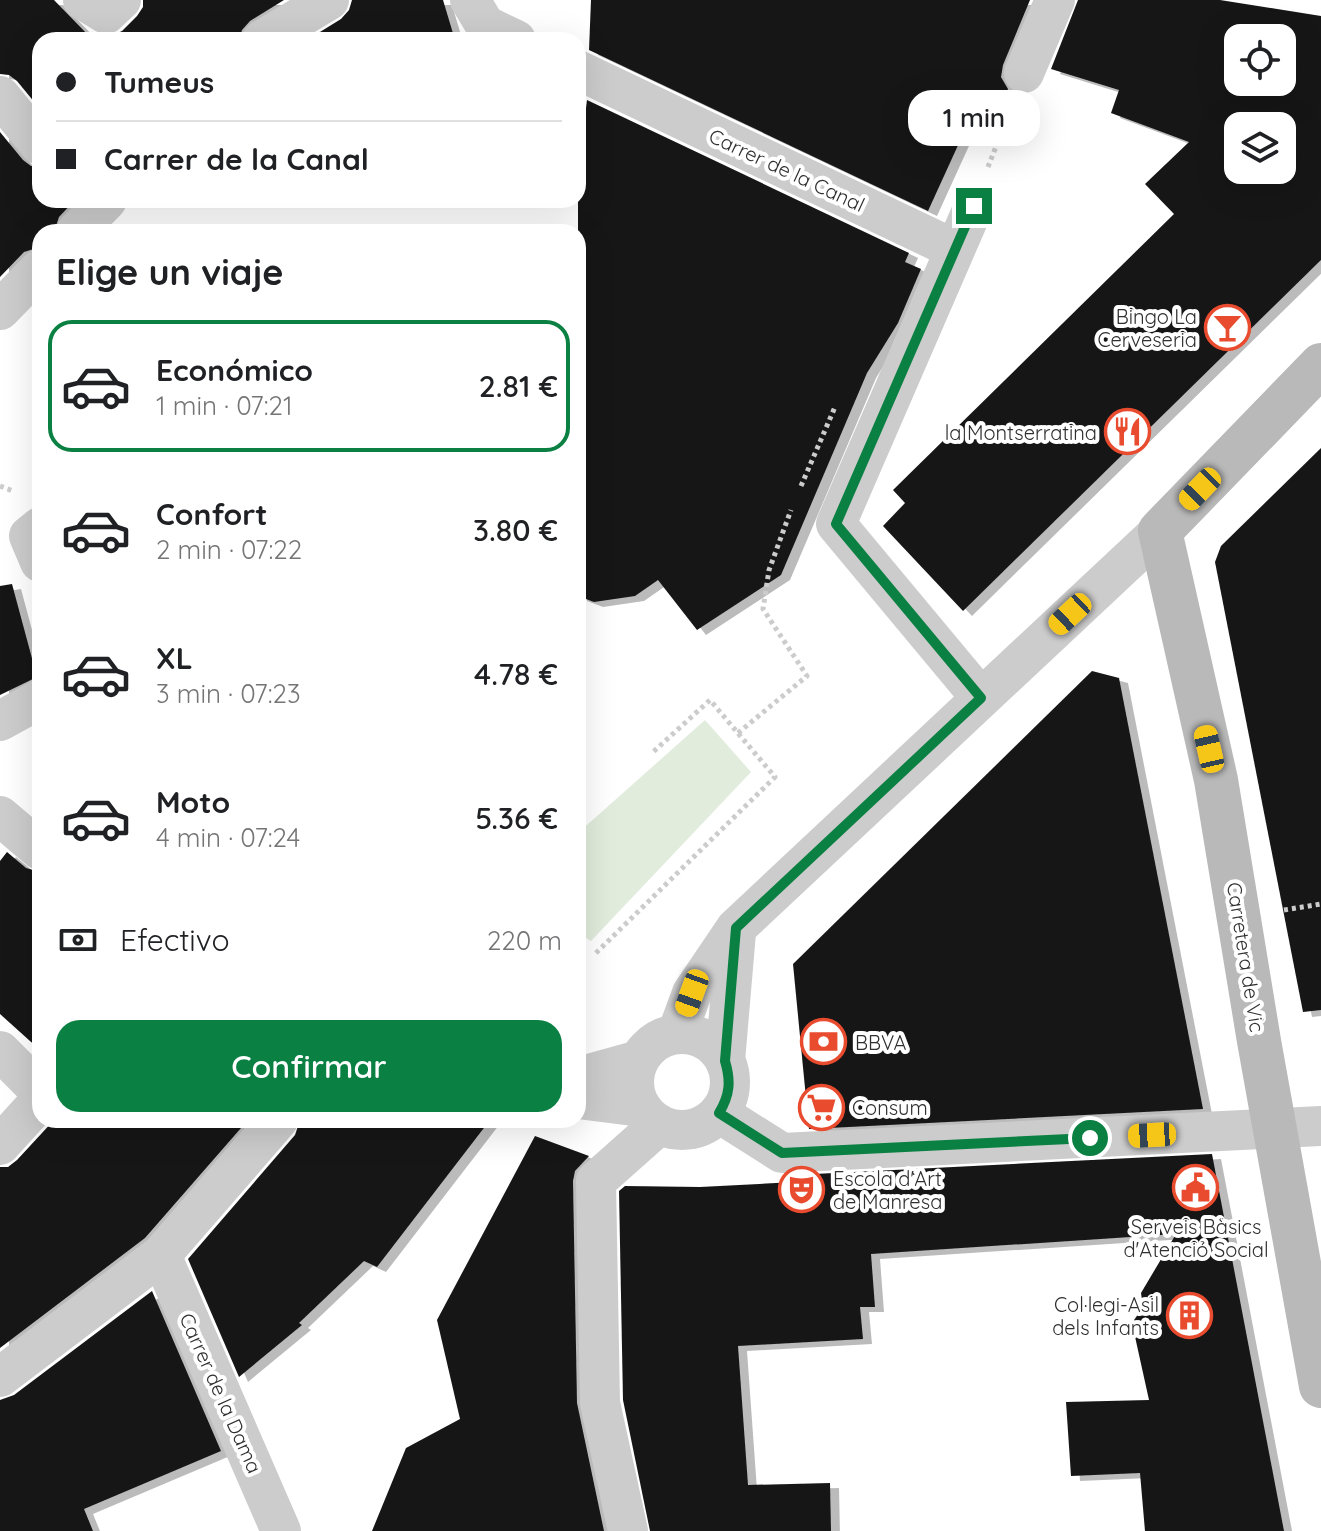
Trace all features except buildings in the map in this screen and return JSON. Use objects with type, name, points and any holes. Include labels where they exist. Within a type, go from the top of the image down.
[{"type":"main road","points":[[1160,531],[1321,365]]},
{"type":"main road","name":"Carretera de Vic","points":[[1160,531],[1216,780],[1321,1386]]},
{"type":"street","points":[[83,0],[106,14],[121,0]]},
{"type":"street","points":[[275,32],[329,0]]},
{"type":"street","points":[[470,0],[485,25],[499,32]]},
{"type":"street","points":[[1024,73],[1055,0]]},
{"type":"street","name":"Carrer de la Canal","points":[[586,74],[954,249]]},
{"type":"street","points":[[0,96],[32,135]]},
{"type":"street","points":[[974,206],[836,524],[981,698]]},
{"type":"street","points":[[0,310],[32,277]]},
{"type":"street","points":[[677,1034],[692,993],[736,928],[1160,531]]},
{"type":"street","points":[[0,721],[32,703]]},
{"type":"street","points":[[0,816],[32,843]]},
{"type":"street","points":[[586,1101],[650,1116],[672,1129],[698,1127],[719,1113],[729,1093],[725,1061],[736,928]]},
{"type":"street","points":[[650,1116],[634,1084],[639,1060],[648,1047],[677,1034],[692,1035],[717,1048],[725,1061]]},
{"type":"street","points":[[0,1051],[32,1083]]},
{"type":"street","points":[[586,1075],[639,1060]]},
{"type":"street","points":[[0,1145],[32,1110]]},
{"type":"street","points":[[719,1113],[782,1153],[1321,1126]]},
{"type":"street","points":[[628,1531],[600,1403],[596,1181],[650,1116]]},
{"type":"street","points":[[0,1377],[161,1255],[271,1128]]},
{"type":"street","name":"Carrer de la Dama","points":[[161,1255],[281,1531]]},
{"type":"path","points":[[974,206],[1024,73]]},
{"type":"path","points":[[806,472],[831,416]]},
{"type":"path","points":[[738,733],[807,676],[763,609],[769,570],[788,519]]},
{"type":"path","points":[[596,953],[775,777],[710,700],[652,753]]},
{"type":"green space","points":[[705,720],[751,772],[591,941],[586,938],[586,826]]},
{"type":"place","name":"Bingo La Cerveseria","points":[[1228,327]]},
{"type":"place","name":"la Montserratina","points":[[1128,432]]},
{"type":"place","name":"BBVA","points":[[824,1042]]},
{"type":"place","name":"Consum","points":[[821,1107]]},
{"type":"place","name":"Serveis Bàsics d'Atenció Social","points":[[1196,1187]]},
{"type":"place","name":"Escola d'Art de Manresa","points":[[802,1190]]},
{"type":"place","name":"Col·legi-Asil dels Infants","points":[[1190,1315]]},
{"type":"route","points":[[974,206],[836,524],[981,698],[736,928],[725,1061],[729,1093],[719,1113],[782,1153],[1090,1138]]}]
